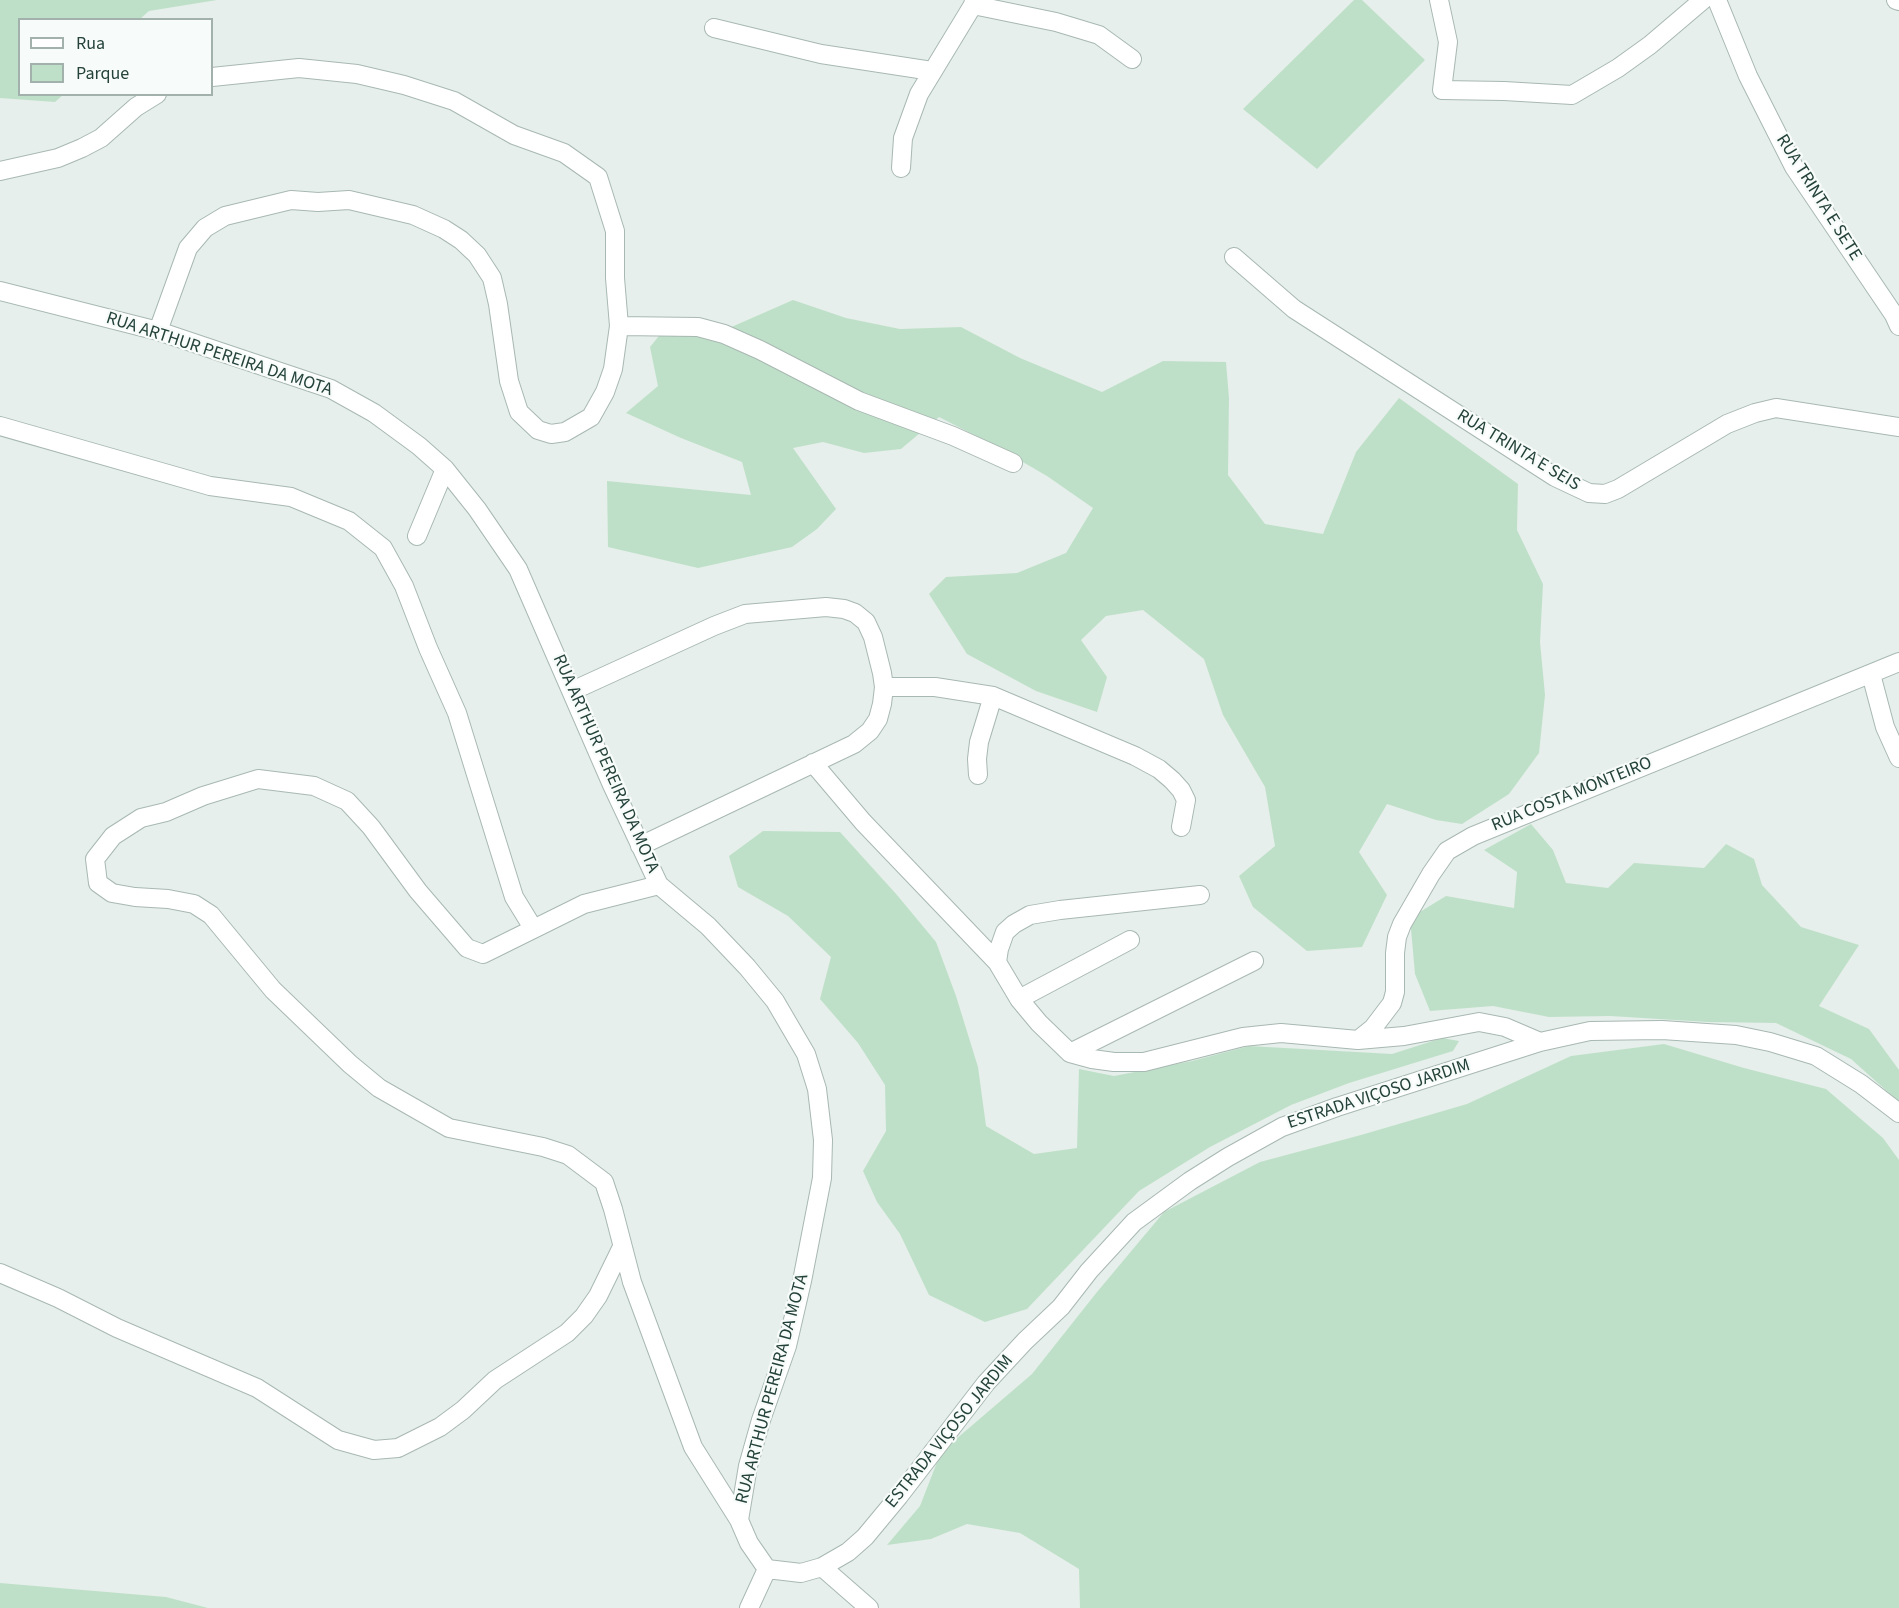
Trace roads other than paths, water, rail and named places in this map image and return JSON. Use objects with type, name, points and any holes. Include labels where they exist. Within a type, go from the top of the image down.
[{"type":"street","points":[[1439,0],[1448,42],[1442,90],[1572,95],[1608,75],[1650,45],[1703,0]]},
{"type":"street","name":"RUA TRINTA E SETE","points":[[1718,0],[1748,76],[1794,167],[1894,315],[1899,326]]},
{"type":"street","points":[[901,168],[903,138],[919,94],[973,3],[1056,22],[1099,35],[1132,59]]},
{"type":"street","points":[[714,28],[821,54],[932,71]]},
{"type":"street","points":[[158,331],[188,248],[205,228],[225,216],[291,200],[318,202],[349,200],[413,215],[444,229],[461,240],[477,255],[492,278],[509,381],[519,412],[538,430],[551,434],[565,432],[591,417],[605,392],[613,369],[619,326],[615,278],[615,231],[598,177],[564,153],[514,135],[454,100],[357,74],[299,68],[213,77]]},
{"type":"street","points":[[0,171],[58,158],[82,148],[101,138],[136,107],[154,96]]},
{"type":"street","name":"RUA TRINTA E SEIS","points":[[1234,257],[1294,309],[1555,477],[1589,493],[1605,494],[1618,489],[1727,424],[1776,408],[1899,427]]},
{"type":"street","name":"RUA ARTHUR PEREIRA DA MOTA","points":[[0,291],[158,331],[331,389],[374,413],[419,446],[445,469],[477,509],[518,569],[659,885],[708,926],[775,1001],[807,1054],[818,1089],[823,1140],[820,1190],[787,1346],[761,1420],[748,1466],[739,1520],[749,1543],[767,1569]]},
{"type":"street","points":[[619,326],[698,327],[724,334],[859,401],[953,436],[1013,464]]},
{"type":"street","points":[[0,426],[210,486],[291,497],[349,521],[383,548],[404,586],[428,648],[457,712],[514,897],[533,928]]},
{"type":"street","points":[[417,536],[445,469]]},
{"type":"street","points":[[572,691],[745,614],[826,607],[855,613],[866,622],[875,646],[884,687],[878,719],[870,731],[854,744],[640,846]]},
{"type":"street","name":"RUA COSTA MONTEIRO","points":[[1358,1040],[1373,1028],[1392,1003],[1395,992],[1395,952],[1399,931],[1431,874],[1447,851],[1473,836],[1899,662]]},
{"type":"street","points":[[1871,674],[1885,727],[1899,758]]},
{"type":"street","points":[[884,687],[935,687],[993,696],[1108,744],[1159,769],[1181,789],[1186,800],[1181,827]]},
{"type":"street","points":[[978,775],[979,742],[993,696]]},
{"type":"street","points":[[813,763],[863,822],[997,962],[1019,999],[1039,1023],[1070,1053],[1114,1062],[1144,1062],[1252,1036],[1281,1033],[1358,1040],[1404,1036],[1479,1022],[1505,1027],[1540,1042]]},
{"type":"street","points":[[659,885],[584,904],[483,954],[467,948],[418,891],[371,827],[347,801],[314,786],[258,779],[203,796],[165,813],[141,818],[113,836],[95,859],[98,884],[112,893],[194,904],[212,915],[273,990],[350,1064],[379,1088],[449,1128],[543,1147],[567,1155],[604,1182],[632,1282],[693,1446],[739,1520]]},
{"type":"street","points":[[997,962],[1005,932],[1030,915],[1200,895]]},
{"type":"street","points":[[1019,999],[1130,940]]},
{"type":"street","points":[[1070,1053],[1254,961]]},
{"type":"street","name":"ESTRADA VIÇOSO JARDIM","points":[[767,1569],[801,1573],[822,1567],[848,1552],[865,1537],[899,1496],[986,1383],[1061,1306],[1089,1271],[1134,1222],[1209,1169],[1282,1127],[1540,1042],[1590,1031],[1662,1030],[1736,1035],[1770,1042],[1816,1056],[1861,1084],[1899,1113]]},
{"type":"street","points":[[0,1273],[49,1294],[117,1328],[257,1388],[338,1440],[374,1450],[398,1448],[440,1427],[463,1410],[495,1380],[567,1333],[584,1316],[598,1296],[622,1247]]},
{"type":"street","points":[[822,1567],[870,1608]]},
{"type":"street","points":[[749,1608],[767,1569]]}]
